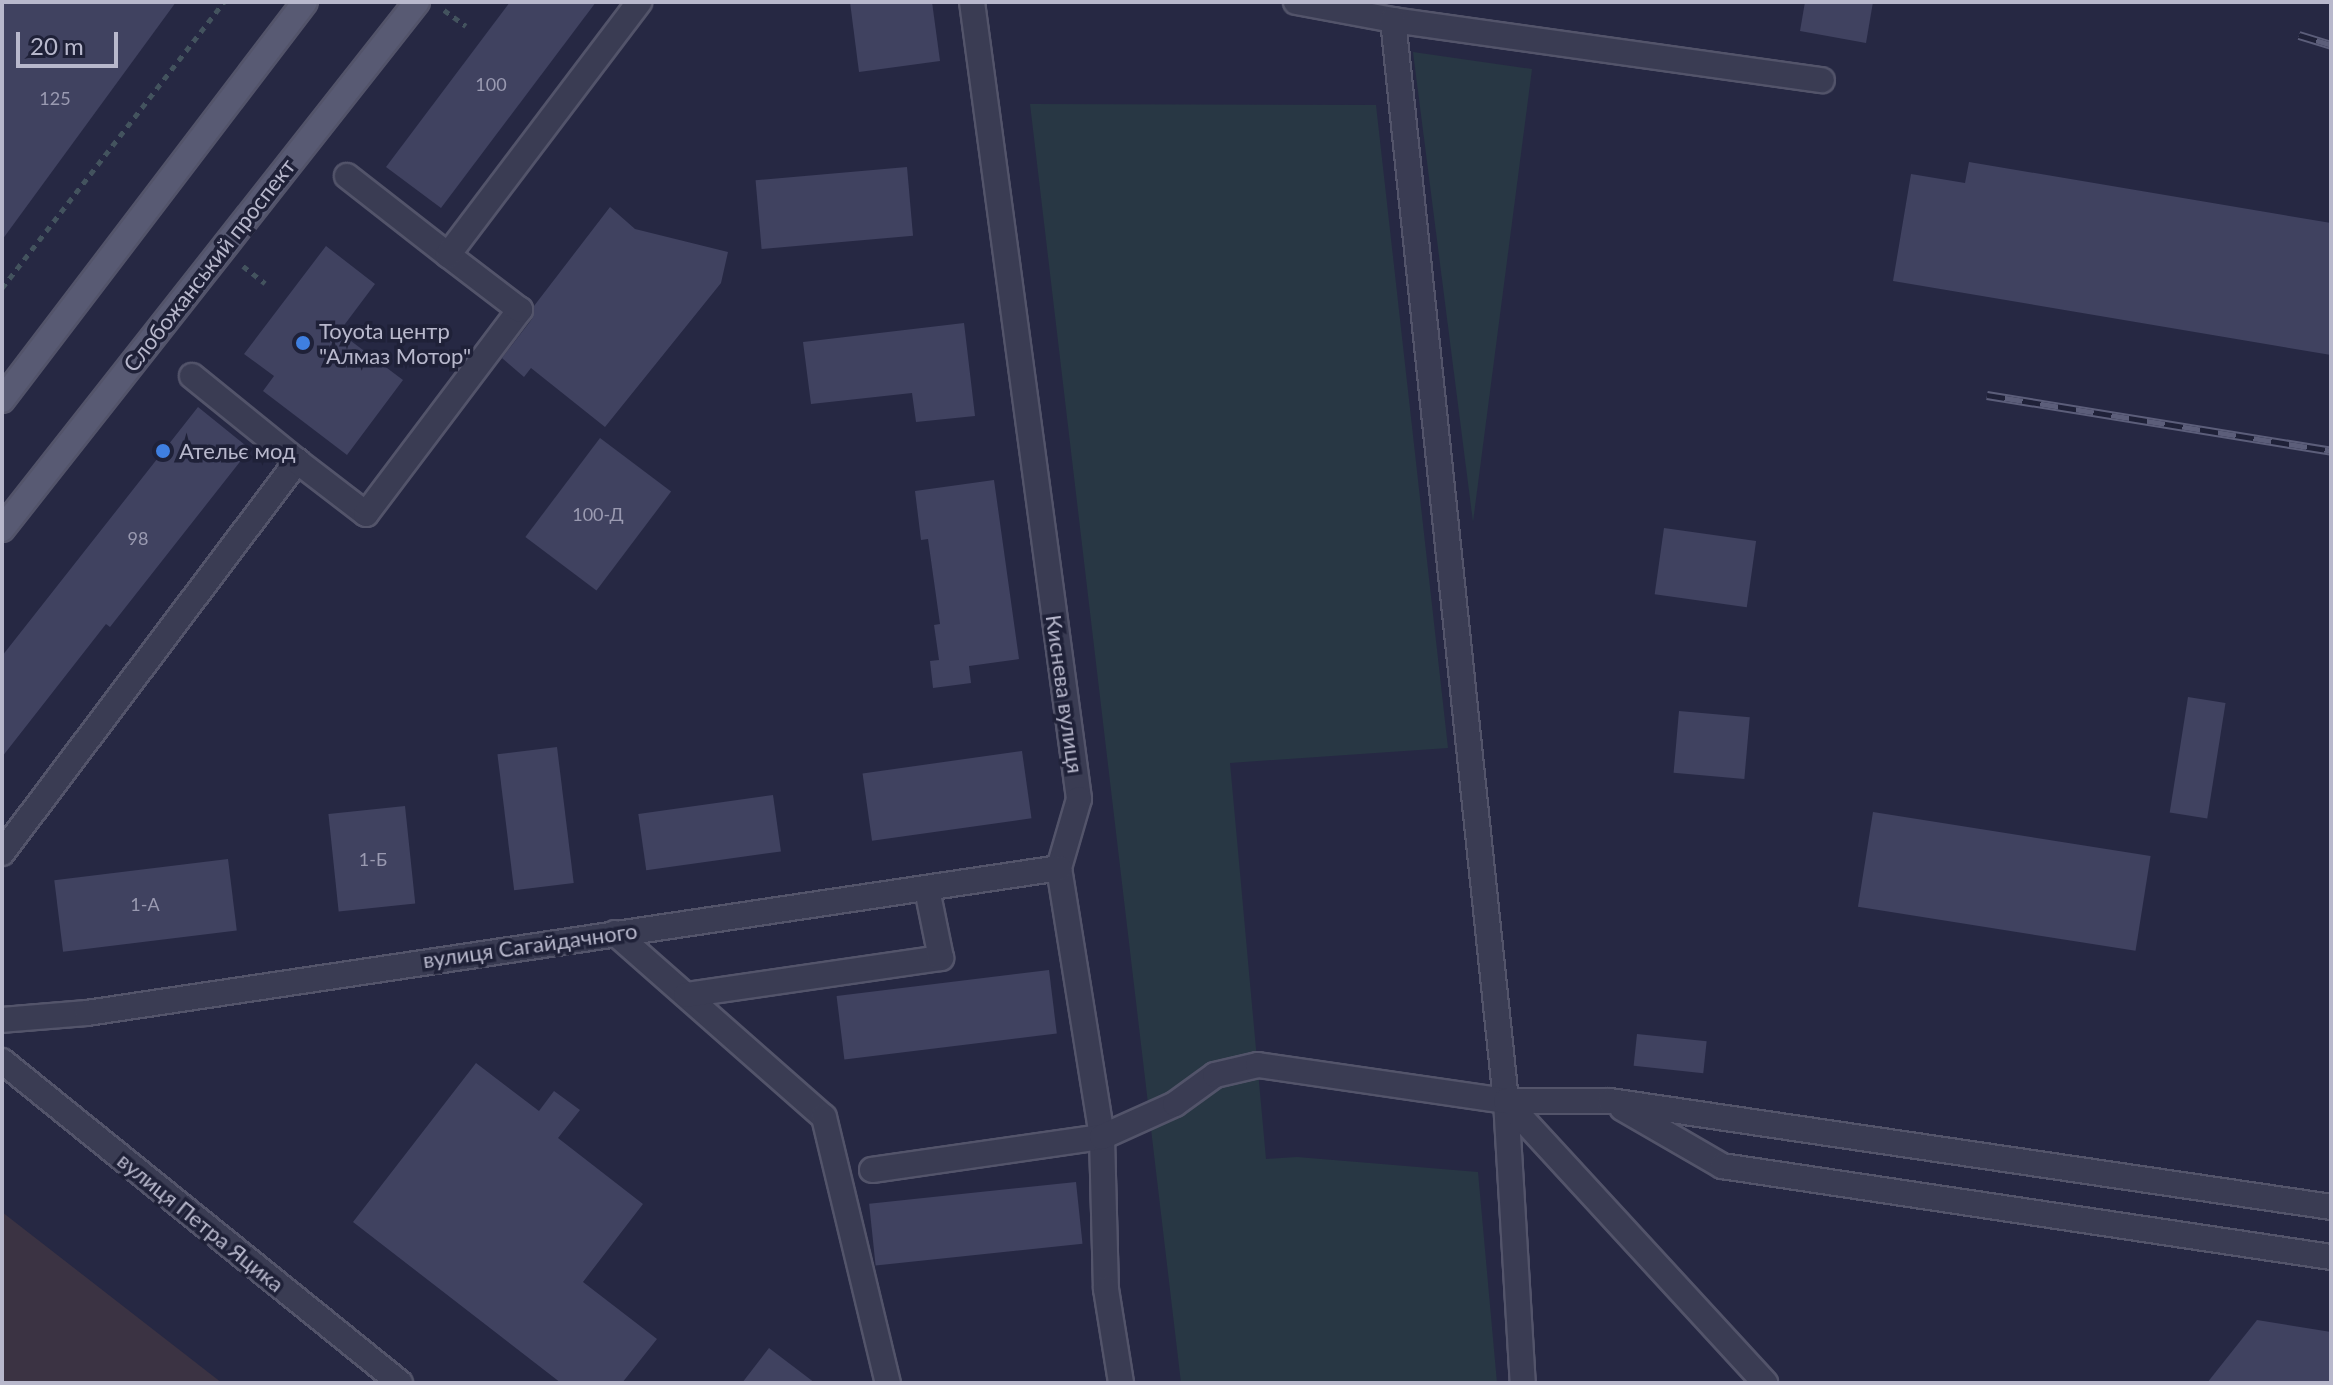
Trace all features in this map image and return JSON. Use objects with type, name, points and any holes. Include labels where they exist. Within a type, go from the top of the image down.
[{"type":"main road","points":[[2,400],[305,2]]},
{"type":"main road","name":"Слобожанський проспект","points":[[2,529],[417,2]]},
{"type":"street","points":[[448,255],[639,2]]},
{"type":"street","name":"Киснева вулиця","points":[[972,2],[1079,799],[1059,868],[1102,1137],[1106,1289],[1121,1383]]},
{"type":"street","points":[[1296,2],[1393,20],[1822,80]]},
{"type":"street","points":[[1393,20],[1506,1101],[1523,1383]]},
{"type":"street","points":[[192,376],[366,514],[520,310],[347,176]]},
{"type":"street","points":[[2,853],[297,461]]},
{"type":"street","name":"вулиця Сагайдачного","points":[[2,1020],[87,1013],[1059,868]]},
{"type":"street","points":[[686,995],[941,958],[927,889]]},
{"type":"street","points":[[615,933],[824,1117],[888,1383]]},
{"type":"street","name":"вулиця Петра Яцика","points":[[2,1061],[400,1383]]},
{"type":"street","points":[[872,1170],[1102,1137],[1175,1104],[1215,1075],[1258,1065],[1506,1101],[1610,1101],[2331,1207]]},
{"type":"street","points":[[1506,1101],[1765,1383]]},
{"type":"street","points":[[1610,1101],[1722,1166],[2331,1257]]},
{"type":"path","points":[[2,288],[224,2]]},
{"type":"path","points":[[433,2],[466,26]]},
{"type":"shaded area","points":[[1413,52],[1532,69],[1473,522]]},
{"type":"shaded area","points":[[1030,104],[1376,105],[1448,748],[1230,763],[1266,1159],[1297,1157],[1478,1172],[1497,1383],[1181,1383]]},
{"type":"shaded area","points":[[2,1212],[222,1383],[2,1383]]},
{"type":"building","points":[[2,2],[176,2],[2,240]]},
{"type":"building","points":[[510,2],[596,2],[441,208],[386,167]]},
{"type":"building","points":[[850,2],[932,2],[940,61],[859,72]]},
{"type":"building","points":[[1805,2],[1873,2],[1866,43],[1800,31]]},
{"type":"building","points":[[1969,162],[2331,223],[2331,355],[1893,281],[1911,174],[1965,183]]},
{"type":"building","points":[[907,167],[913,236],[762,249],[756,180]]},
{"type":"building","points":[[610,207],[635,229],[728,252],[721,283],[605,427],[531,368],[524,377],[502,358],[532,319],[534,306]]},
{"type":"building","name":"Toyota центр \"Алмаз Мотор\"","points":[[326,246],[375,284],[339,332],[403,380],[347,455],[263,391],[274,376],[244,354]]},
{"type":"building","points":[[964,323],[975,416],[916,422],[912,393],[811,404],[803,342]]},
{"type":"building","points":[[198,407],[250,449],[110,627],[106,624],[2,757],[2,656]]},
{"type":"building","points":[[600,438],[671,492],[596,591],[525,537]]},
{"type":"building","points":[[994,480],[1019,659],[969,666],[971,683],[933,688],[930,661],[939,660],[934,625],[940,624],[928,539],[921,540],[915,491]]},
{"type":"building","points":[[1664,528],[1756,541],[1747,607],[1655,594]]},
{"type":"building","points":[[2188,697],[2226,703],[2207,819],[2170,813]]},
{"type":"building","points":[[1679,711],[1750,717],[1744,779],[1674,773]]},
{"type":"building","points":[[557,747],[574,883],[514,890],[497,754]]},
{"type":"building","points":[[1022,751],[1031,818],[872,841],[863,773]]},
{"type":"building","points":[[773,795],[781,851],[646,870],[638,814]]},
{"type":"building","points":[[405,806],[415,903],[339,912],[328,814]]},
{"type":"building","points":[[1873,812],[2151,856],[2136,951],[1858,907]]},
{"type":"building","points":[[228,859],[237,930],[63,952],[54,880]]},
{"type":"building","points":[[1049,970],[1057,1034],[844,1060],[837,996]]},
{"type":"building","points":[[1637,1034],[1707,1041],[1703,1073],[1634,1066]]},
{"type":"building","points":[[476,1063],[539,1111],[554,1091],[580,1110],[558,1138],[643,1204],[583,1282],[657,1339],[622,1383],[561,1383],[353,1222]]},
{"type":"building","points":[[1076,1182],[1082,1244],[876,1265],[869,1204]]},
{"type":"building","points":[[2257,1320],[2331,1332],[2331,1383],[2207,1383]]},
{"type":"building","points":[[769,1348],[815,1383],[742,1383]]},
{"type":"railway","points":[[2299,35],[2331,45]]},
{"type":"railway","points":[[1987,395],[2331,451]]},
{"type":"place","name":"Toyota центр \"Алмаз Мотор\"","points":[[303,343]]},
{"type":"place","name":"Ательє мод","points":[[163,451]]}]
